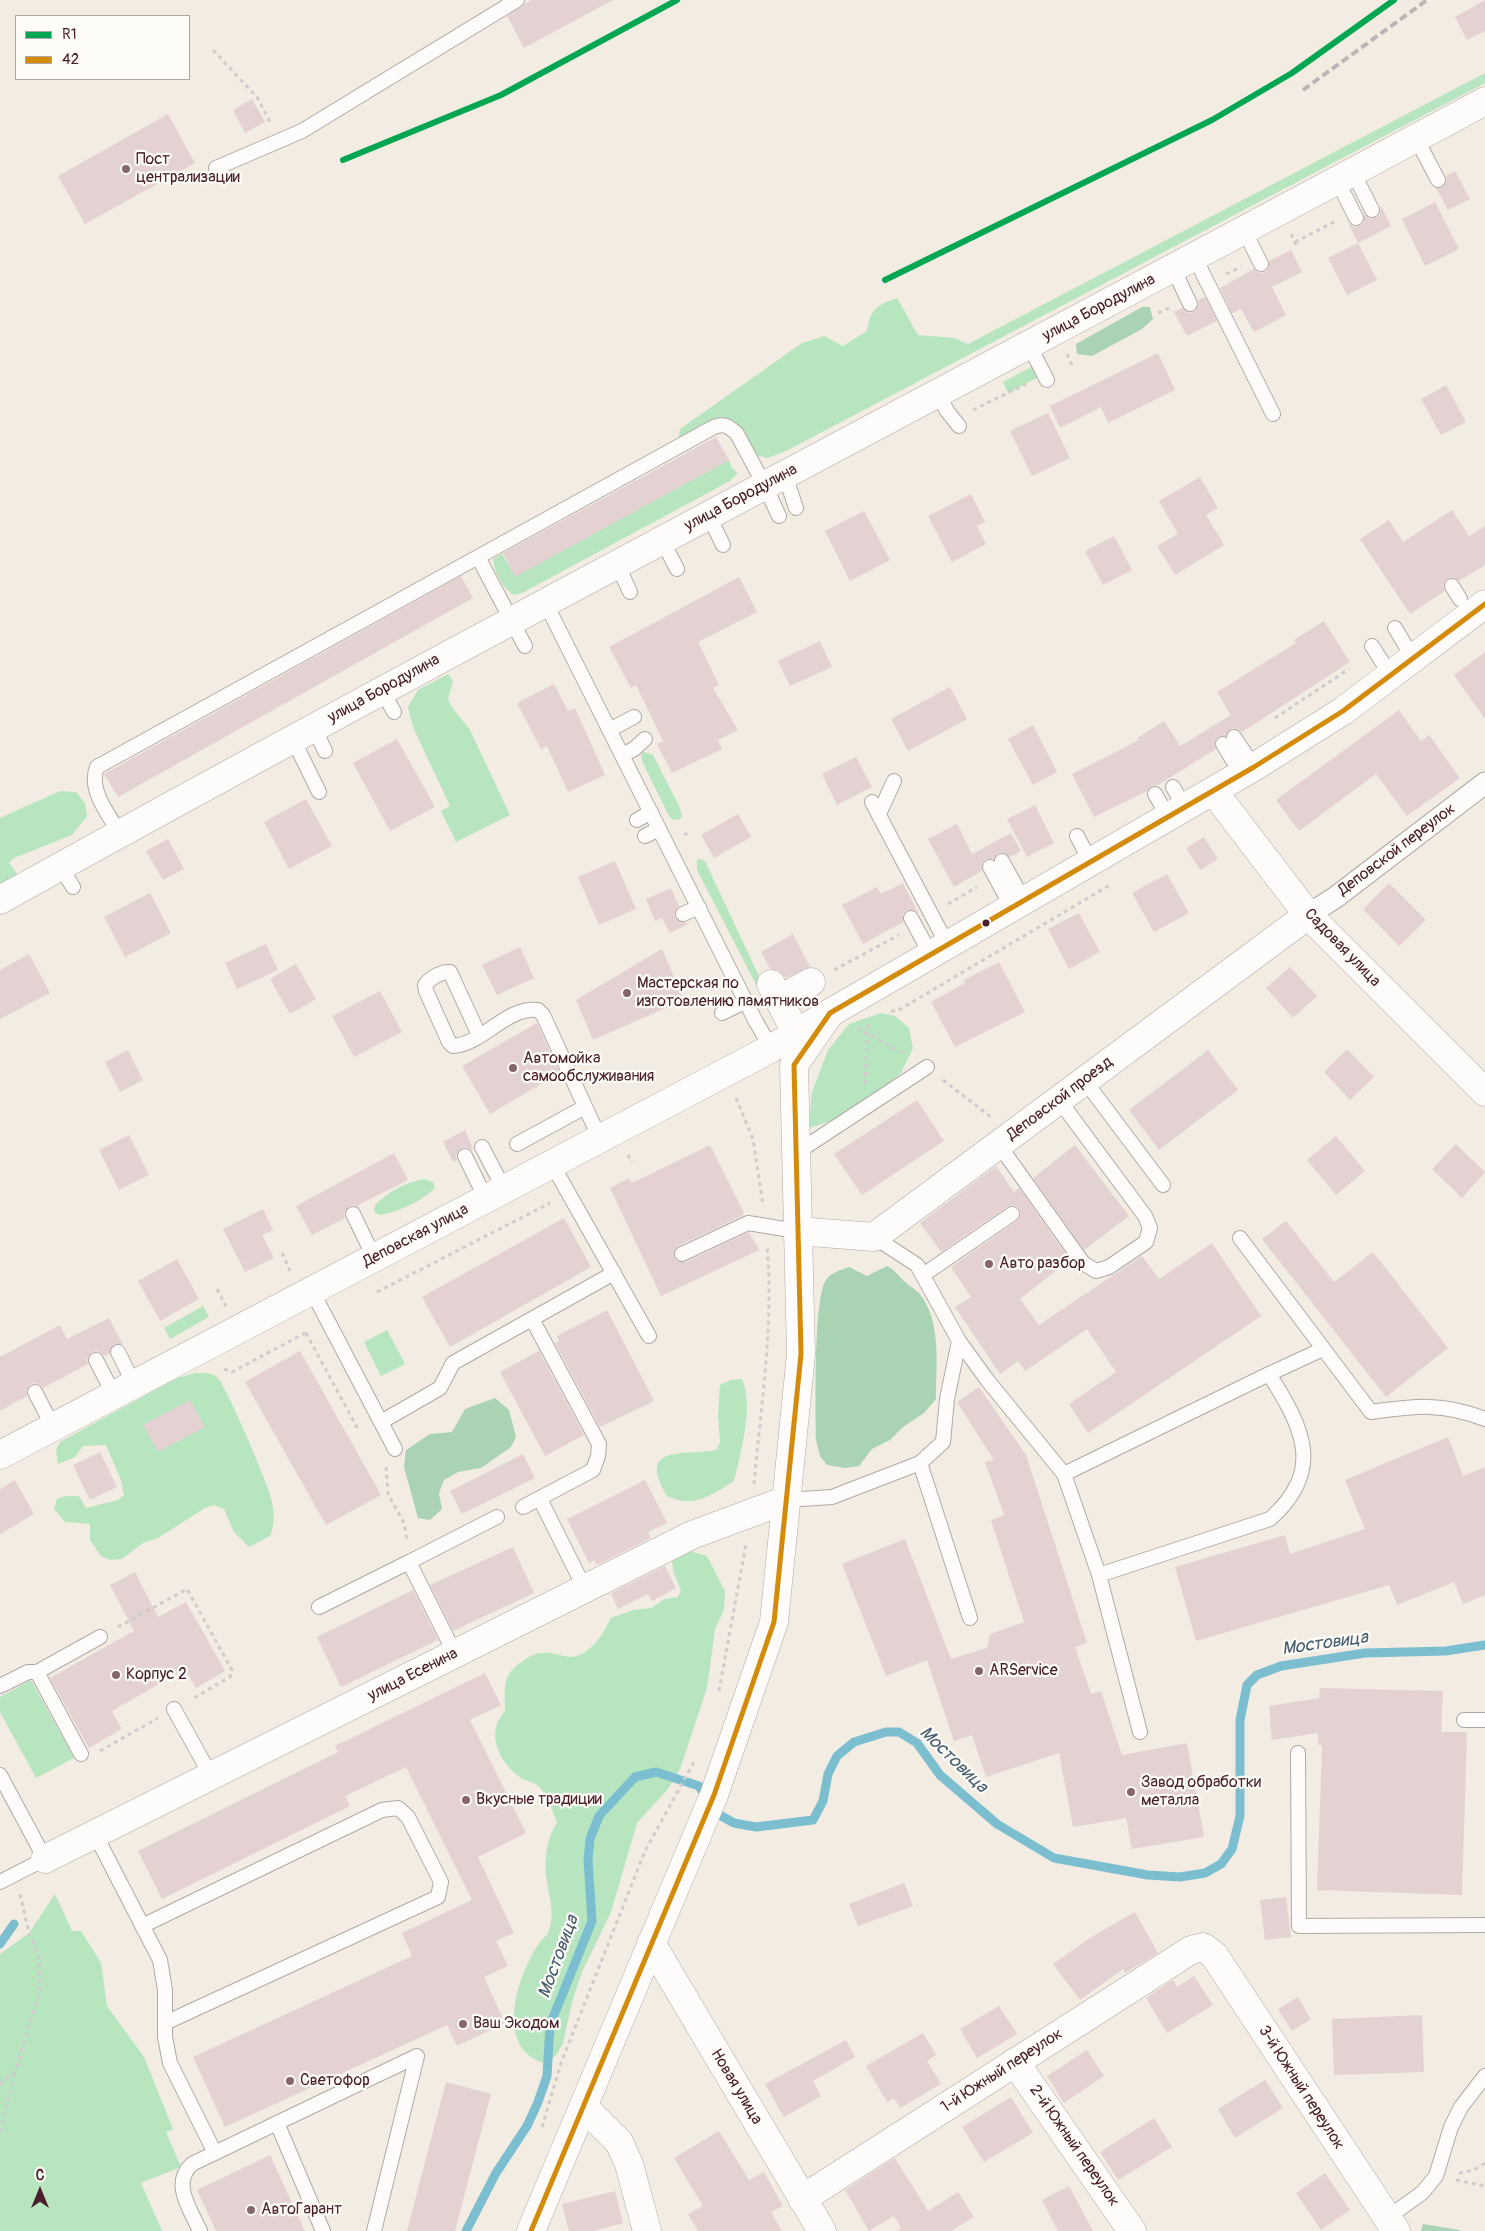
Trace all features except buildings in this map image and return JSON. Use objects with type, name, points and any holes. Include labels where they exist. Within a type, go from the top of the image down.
[{"type":"street","name":"улица Бородулина","points":[[0,900],[67,877],[119,832],[303,733],[388,701],[512,620],[1485,101]]},
{"type":"street","name":"Деповская улица","points":[[0,1455],[770,1048],[1091,863],[1176,804],[1214,792],[1343,711],[1391,676],[1414,658],[1473,602]]},
{"type":"street","name":"Деповской переулок","points":[[1308,915],[1336,897],[1485,783]]},
{"type":"street","name":"Садовая улица","points":[[1214,792],[1308,915],[1485,1092]]},
{"type":"street","name":"Деповской проезд","points":[[874,1237],[1308,915]]},
{"type":"street","points":[[796,1033],[775,992],[811,982]]},
{"type":"street","name":"Деповская улица","points":[[794,1065],[830,1013]]},
{"type":"street","points":[[531,2231],[714,1795],[774,1622],[801,1354],[793,1114],[794,1065]]},
{"type":"street","points":[[797,1231],[874,1237]]},
{"type":"street","name":"улица Есенина","points":[[45,1859],[692,1535],[786,1500]]},
{"type":"street","name":"Новая улица","points":[[651,1943],[822,2231]]},
{"type":"street","name":"1-й Южный переулок","points":[[802,2199],[1191,1950],[1203,1947]]},
{"type":"street","name":"3-й Южный переулок","points":[[1203,1947],[1214,1955],[1385,2227]]},
{"type":"street","name":"2-й Южный переулок","points":[[1016,2062],[1132,2231]]},
{"type":"street","points":[[584,2107],[619,2142],[629,2164],[647,2231]]},
{"type":"lane","points":[[216,168],[302,131],[517,0]]},
{"type":"lane","points":[[1416,138],[1438,180]]},
{"type":"lane","points":[[1345,176],[1372,210]]},
{"type":"lane","points":[[1345,176],[1356,218]]},
{"type":"lane","points":[[1244,230],[1259,261]]},
{"type":"lane","points":[[1184,262],[1208,283],[1273,414]]},
{"type":"lane","points":[[1184,262],[1190,304]]},
{"type":"lane","points":[[1030,345],[1047,380]]},
{"type":"lane","points":[[938,393],[947,411],[957,423]]},
{"type":"lane","points":[[119,832],[96,790],[93,777],[97,767],[722,424],[730,427],[737,434],[796,508]]},
{"type":"lane","points":[[775,480],[779,516]]},
{"type":"lane","points":[[709,516],[723,544]]},
{"type":"lane","points":[[662,540],[677,568]]},
{"type":"lane","points":[[478,557],[525,646]]},
{"type":"lane","points":[[617,564],[630,592]]},
{"type":"lane","points":[[1452,586],[1473,602]]},
{"type":"lane","points":[[545,602],[770,1048],[794,1065]]},
{"type":"lane","points":[[1395,628],[1414,658]]},
{"type":"lane","points":[[1372,646],[1391,676]]},
{"type":"lane","points":[[610,730],[634,717]]},
{"type":"lane","points":[[303,733],[325,751]]},
{"type":"lane","points":[[303,733],[320,792]]},
{"type":"lane","points":[[622,755],[634,749],[645,739]]},
{"type":"lane","points":[[1229,740],[1248,771]]},
{"type":"lane","points":[[894,781],[876,808],[939,950]]},
{"type":"lane","points":[[1155,794],[1176,804]]},
{"type":"lane","points":[[637,820],[651,812]]},
{"type":"lane","points":[[646,836],[659,829]]},
{"type":"lane","points":[[1076,836],[1091,863]]},
{"type":"lane","points":[[996,864],[1018,905]]},
{"type":"lane","points":[[683,914],[699,907]]},
{"type":"lane","points":[[911,918],[939,950]]},
{"type":"lane","points":[[479,1035],[450,972],[445,972],[428,981],[425,985],[426,991],[449,1042],[453,1046],[458,1046],[479,1035],[526,1010],[538,1010],[543,1016],[600,1139]]},
{"type":"lane","points":[[722,1013],[746,1001]]},
{"type":"lane","points":[[794,1154],[927,1067]]},
{"type":"lane","points":[[1085,1081],[1163,1185]]},
{"type":"lane","points":[[999,1145],[1083,1263],[1096,1271],[1109,1268],[1146,1242],[1150,1228],[1146,1216],[1059,1100]]},
{"type":"lane","points":[[517,1144],[585,1108]]},
{"type":"lane","points":[[482,1147],[495,1194]]},
{"type":"lane","points":[[465,1156],[495,1194]]},
{"type":"lane","points":[[552,1164],[650,1336]]},
{"type":"lane","points":[[353,1214],[374,1258]]},
{"type":"lane","points":[[923,1275],[1012,1214]]},
{"type":"lane","points":[[682,1254],[748,1223],[764,1224],[797,1231]]},
{"type":"lane","points":[[874,1237],[917,1265],[959,1341],[988,1381],[1064,1474],[1099,1575],[1140,1732]]},
{"type":"lane","points":[[1240,1238],[1371,1412],[1418,1405],[1460,1409],[1485,1418]]},
{"type":"lane","points":[[381,1422],[440,1388],[453,1363],[614,1273]]},
{"type":"lane","points":[[312,1291],[394,1449]]},
{"type":"lane","points":[[523,1507],[593,1470],[598,1456],[599,1444],[532,1319]]},
{"type":"lane","points":[[786,1500],[832,1497],[920,1463],[943,1442],[947,1399],[959,1341]]},
{"type":"lane","points":[[1064,1474],[1323,1349]]},
{"type":"lane","points":[[118,1352],[124,1390]]},
{"type":"lane","points":[[96,1360],[124,1390]]},
{"type":"lane","points":[[1099,1575],[1270,1519],[1288,1503],[1304,1469],[1302,1436],[1288,1403],[1269,1374]]},
{"type":"lane","points":[[35,1392],[53,1428]]},
{"type":"lane","points":[[920,1463],[970,1618]]},
{"type":"lane","points":[[540,1499],[585,1589]]},
{"type":"lane","points":[[320,1607],[498,1517]]},
{"type":"lane","points":[[409,1562],[455,1654]]},
{"type":"lane","points":[[0,1686],[28,1672],[37,1672],[100,1637]]},
{"type":"lane","points":[[37,1672],[81,1754]]},
{"type":"lane","points":[[174,1709],[211,1776]]},
{"type":"lane","points":[[1464,1720],[1485,1720]]},
{"type":"lane","points":[[1298,1753],[1299,1926],[1485,1925]]},
{"type":"lane","points":[[0,1775],[45,1859],[0,1882]]},
{"type":"lane","points":[[142,1926],[382,1810],[398,1808],[408,1817],[441,1882],[438,1897],[165,2024]]},
{"type":"lane","points":[[95,1834],[160,1960],[165,1990],[165,2037],[170,2063],[215,2153]]},
{"type":"lane","points":[[200,2231],[181,2186],[184,2172],[192,2164],[417,2056],[374,2231]]},
{"type":"lane","points":[[1385,2227],[1436,2176],[1451,2127],[1460,2107],[1485,2076]]},
{"type":"lane","points":[[277,2123],[322,2231]]},
{"type":"path","points":[[213,50],[257,97],[280,141]]},
{"type":"path","points":[[1208,283],[1259,261]]},
{"type":"path","points":[[957,423],[1032,380]]},
{"type":"path","points":[[1292,700],[1299,710]]},
{"type":"path","points":[[888,1011],[897,1011],[1111,884]]},
{"type":"path","points":[[863,1109],[869,1019]]},
{"type":"path","points":[[718,1693],[751,1513],[766,1349],[769,1269],[759,1170],[753,1139],[747,1119],[724,1073]]},
{"type":"path","points":[[377,1292],[569,1194]]},
{"type":"path","points":[[282,1253],[291,1272]]},
{"type":"path","points":[[217,1289],[227,1308]]},
{"type":"path","points":[[386,1464],[388,1494],[404,1523],[409,1562]]},
{"type":"path","points":[[81,1754],[88,1757],[230,1677],[232,1670],[187,1589],[100,1637]]},
{"type":"path","points":[[542,2128],[561,2063],[642,1860],[698,1751]]},
{"type":"path","points":[[0,2132],[15,2072],[40,1990],[39,1956],[29,1933],[15,1874]]},
{"type":"path","points":[[0,2084],[15,2072]]},
{"type":"path","points":[[1436,2176],[1474,2170],[1485,2163]]},
{"type":"path","points":[[1436,2176],[1485,2186]]},
{"type":"green space","points":[[1485,73],[1485,83],[786,451],[768,458],[753,455],[738,429],[678,440],[680,429],[802,343],[824,336],[843,346],[867,331],[870,317],[884,303],[897,298],[918,335],[954,338],[968,344]]},
{"type":"green space","points":[[1142,307],[1150,307],[1153,319],[1142,329],[1092,356],[1077,354],[1076,344]]},
{"type":"green space","points":[[1033,366],[1039,377],[1008,393],[1003,382]]},
{"type":"green space","points":[[729,460],[732,468],[738,473],[730,481],[522,593],[514,595],[506,589],[495,569],[493,559],[502,554],[515,576]]},
{"type":"green space","points":[[448,674],[453,681],[448,699],[451,706],[470,730],[510,815],[456,842],[441,811],[450,806],[413,727],[408,707],[418,690]]},
{"type":"green space","points":[[644,752],[653,755],[680,808],[682,817],[679,820],[672,819],[668,814],[642,761],[641,754]]},
{"type":"green space","points":[[60,791],[76,792],[85,803],[87,816],[72,835],[14,858],[9,863],[18,875],[0,887],[0,818]]},
{"type":"green space","points":[[697,860],[705,861],[763,985],[766,1004],[697,870]]},
{"type":"green space","points":[[881,1013],[895,1016],[909,1028],[913,1048],[901,1073],[877,1093],[835,1120],[809,1128],[812,1092],[828,1050],[849,1024]]},
{"type":"green space","points":[[424,1179],[433,1182],[435,1188],[423,1197],[394,1211],[380,1215],[374,1212],[375,1205],[392,1192],[404,1185]]},
{"type":"green space","points":[[887,1266],[919,1293],[931,1317],[937,1358],[936,1399],[924,1413],[903,1427],[890,1440],[872,1449],[859,1466],[845,1468],[827,1465],[820,1456],[816,1440],[817,1331],[822,1291],[828,1277],[840,1270],[849,1267],[867,1276]]},
{"type":"green space","points":[[203,1306],[209,1317],[170,1339],[164,1328]]},
{"type":"green space","points":[[387,1330],[405,1364],[381,1376],[364,1342]]},
{"type":"green space","points":[[195,1373],[210,1374],[217,1377],[238,1416],[272,1502],[274,1519],[270,1536],[249,1547],[234,1532],[224,1509],[214,1505],[205,1508],[158,1538],[143,1543],[122,1559],[109,1560],[101,1556],[90,1540],[90,1524],[65,1522],[54,1509],[57,1499],[66,1496],[79,1496],[86,1508],[118,1500],[124,1495],[121,1480],[106,1445],[83,1446],[75,1457],[58,1464],[56,1450],[60,1442],[177,1378]]},
{"type":"green space","points":[[742,1379],[747,1402],[747,1415],[734,1481],[702,1499],[694,1501],[676,1500],[667,1496],[659,1479],[657,1468],[660,1460],[678,1453],[716,1450],[720,1443],[718,1414],[720,1385],[730,1380]]},
{"type":"green space","points":[[495,1398],[509,1410],[516,1437],[511,1447],[481,1468],[458,1472],[444,1480],[439,1493],[442,1509],[430,1520],[418,1518],[404,1467],[406,1450],[430,1434],[452,1432],[465,1409]]},
{"type":"green space","points":[[690,1551],[707,1556],[725,1591],[724,1610],[715,1629],[707,1688],[680,1769],[668,1789],[637,1823],[611,1912],[582,1972],[573,1999],[563,2043],[557,2054],[547,2064],[532,2058],[522,2049],[514,2023],[517,1993],[522,1978],[527,1965],[538,1945],[548,1933],[551,1924],[552,1912],[546,1874],[546,1859],[550,1836],[557,1823],[541,1789],[515,1773],[508,1766],[498,1748],[495,1738],[496,1729],[505,1711],[506,1683],[511,1671],[530,1656],[547,1653],[568,1657],[578,1655],[596,1643],[611,1618],[633,1610],[651,1608],[665,1599],[678,1597],[681,1590],[673,1571],[672,1558]]},
{"type":"green space","points":[[31,1680],[74,1758],[36,1778],[0,1712],[0,1697]]},
{"type":"green space","points":[[55,1894],[72,1931],[81,1931],[101,1963],[107,2006],[144,2057],[173,2129],[166,2132],[181,2167],[141,2183],[162,2231],[0,2231],[0,1954],[29,1933]]},
{"type":"green space","points":[[1423,2224],[1459,2230],[1460,2231],[1421,2231]]},
{"type":"waterway","name":"Мостовица","points":[[466,2231],[496,2173],[527,2126],[538,2102],[547,2076],[550,2025],[592,1921],[588,1860],[590,1839],[599,1816],[635,1777],[656,1772],[699,1786],[716,1813],[734,1823],[756,1827],[813,1820],[823,1801],[828,1774],[837,1756],[854,1742],[886,1732],[899,1732],[917,1743],[940,1775],[997,1824],[1054,1858],[1148,1875],[1180,1877],[1205,1873],[1221,1864],[1232,1849],[1240,1816],[1240,1720],[1247,1685],[1257,1675],[1281,1666],[1365,1653],[1446,1651],[1485,1645]]},
{"type":"waterway","points":[[0,1944],[14,1924]]},
{"type":"railway","points":[[343,160],[501,95],[677,0]]},
{"type":"railway","points":[[885,280],[1212,120],[1292,73],[1394,0]]},
{"type":"railway","points":[[1303,90],[1427,0]]},
{"type":"transit line","name":"R1","points":[[343,160],[501,95],[677,0]]},
{"type":"transit line","name":"R1","points":[[885,280],[1212,120],[1292,73],[1394,0]]},
{"type":"transit line","name":"42","points":[[531,2231],[714,1795],[774,1622],[801,1354],[794,1065],[830,1013],[1254,767],[1343,711],[1485,604]]},
{"type":"place","name":"Пост централизации","points":[[126,169]]},
{"type":"place","name":"Мастерская по изготовлению памятников","points":[[627,993]]},
{"type":"place","name":"Автомойка самообслуживания","points":[[513,1068]]},
{"type":"place","name":"Авто разбор","points":[[989,1264]]},
{"type":"place","name":"ARService","points":[[979,1671]]},
{"type":"place","name":"Корпус 2","points":[[116,1675]]},
{"type":"place","name":"Завод обработки металла","points":[[1131,1792]]},
{"type":"place","name":"Вкусные традиции","points":[[466,1800]]},
{"type":"place","name":"Ваш Экодом","points":[[463,2024]]},
{"type":"place","name":"Светофор","points":[[290,2081]]},
{"type":"place","name":"АвтоГарант","points":[[251,2210]]}]
